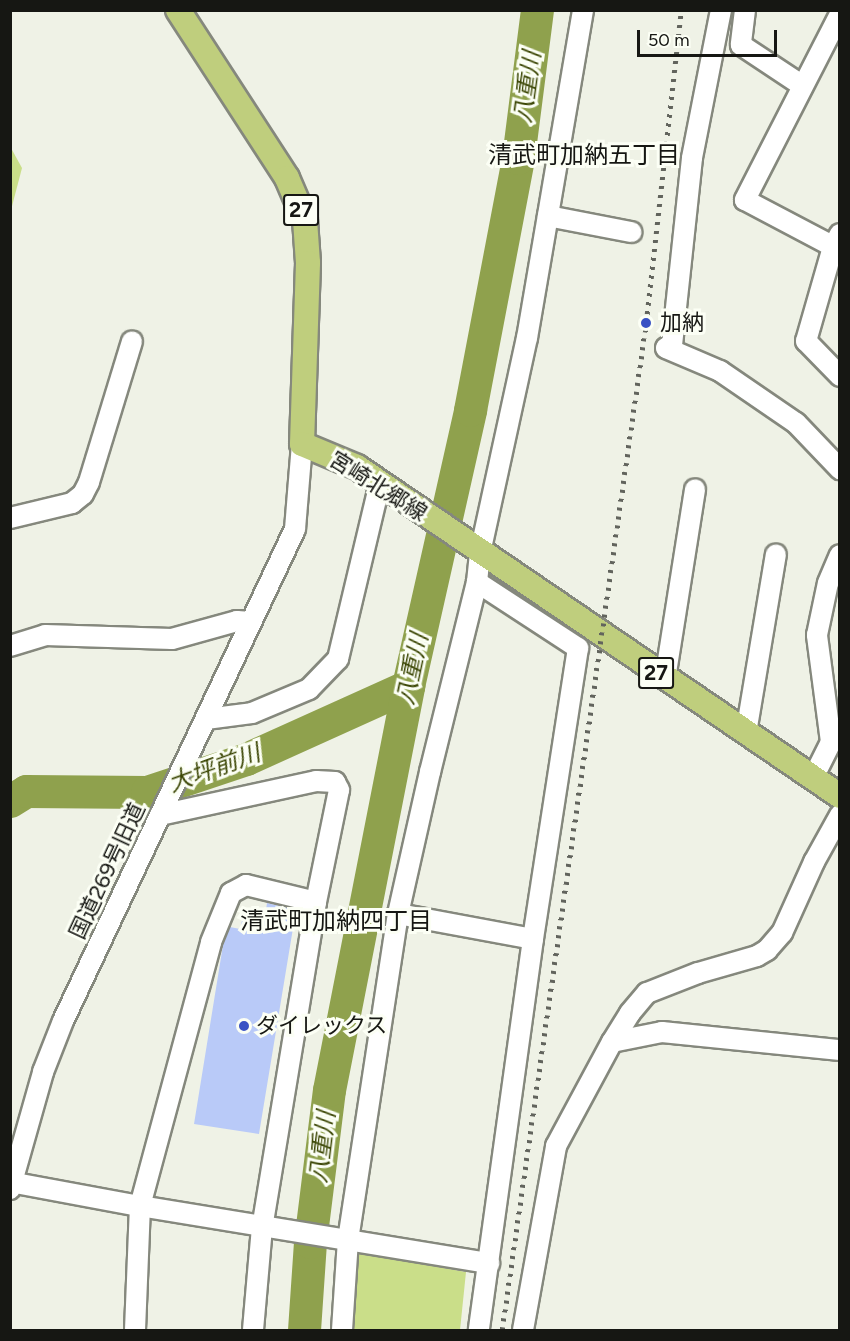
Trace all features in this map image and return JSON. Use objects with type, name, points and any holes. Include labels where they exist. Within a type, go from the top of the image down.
[{"type":"main road","name":"宮崎北郷線","points":[[178,10],[287,178],[305,220],[308,262],[302,444],[357,467],[665,679],[840,796]]},
{"type":"street","points":[[342,1330],[344,1239],[398,914],[477,582],[477,550],[527,338],[583,10]]},
{"type":"street","points":[[721,10],[692,158],[672,344],[666,348],[720,371],[796,423],[840,469]]},
{"type":"street","points":[[745,10],[741,45],[803,86]]},
{"type":"street","points":[[840,14],[745,200],[837,244],[806,341],[840,376]]},
{"type":"street","points":[[548,216],[631,232]]},
{"type":"street","points":[[10,518],[72,503],[83,494],[89,482],[132,341]]},
{"type":"street","name":"国道269号旧道","points":[[10,1189],[44,1072],[63,1021],[296,529],[302,444]]},
{"type":"street","points":[[206,719],[252,713],[309,689],[339,659],[386,487]]},
{"type":"street","points":[[665,679],[695,489]]},
{"type":"street","points":[[746,733],[776,554]]},
{"type":"street","points":[[813,778],[831,742],[817,635],[828,583],[840,555]]},
{"type":"street","points":[[477,582],[578,648],[533,939],[479,1330]]},
{"type":"street","points":[[10,646],[45,635],[172,639],[237,621],[251,622]]},
{"type":"street","points":[[164,807],[316,781],[335,782],[339,790],[316,902],[253,1330]]},
{"type":"street","points":[[523,1330],[556,1146],[612,1041],[630,1013],[647,993],[698,973],[758,956],[767,950],[782,933],[814,862],[840,815]]},
{"type":"street","points":[[135,1330],[140,1206],[211,942],[231,893],[246,885],[316,902]]},
{"type":"street","points":[[398,914],[533,939]]},
{"type":"street","points":[[612,1041],[662,1032],[840,1050]]},
{"type":"street","points":[[11,1182],[140,1206],[489,1263]]},
{"type":"green space","points":[[10,148],[22,168],[11,210]]},
{"type":"green space","points":[[359,1253],[466,1272],[460,1330],[353,1330]]},
{"type":"building","name":"ダイレックス","points":[[267,903],[296,910],[259,1134],[194,1124],[223,945],[230,927],[240,929],[242,921],[256,926],[261,909],[266,910]]},
{"type":"waterway","name":"八重川","points":[[304,1330],[310,1242],[329,1090],[408,686],[470,410],[518,158],[537,10]]},
{"type":"waterway","name":"大坪前川","points":[[10,801],[26,791],[147,792],[246,759],[408,686]]},
{"type":"railway","points":[[502,1330],[646,323],[681,10]]},
{"type":"place","name":"加納","points":[[646,323]]},
{"type":"place","name":"ダイレックス","points":[[244,1026]]},
{"type":"district","name":"清武町加納五丁目","points":[[584,155]]},
{"type":"district","name":"清武町加納四丁目","points":[[336,921]]}]
